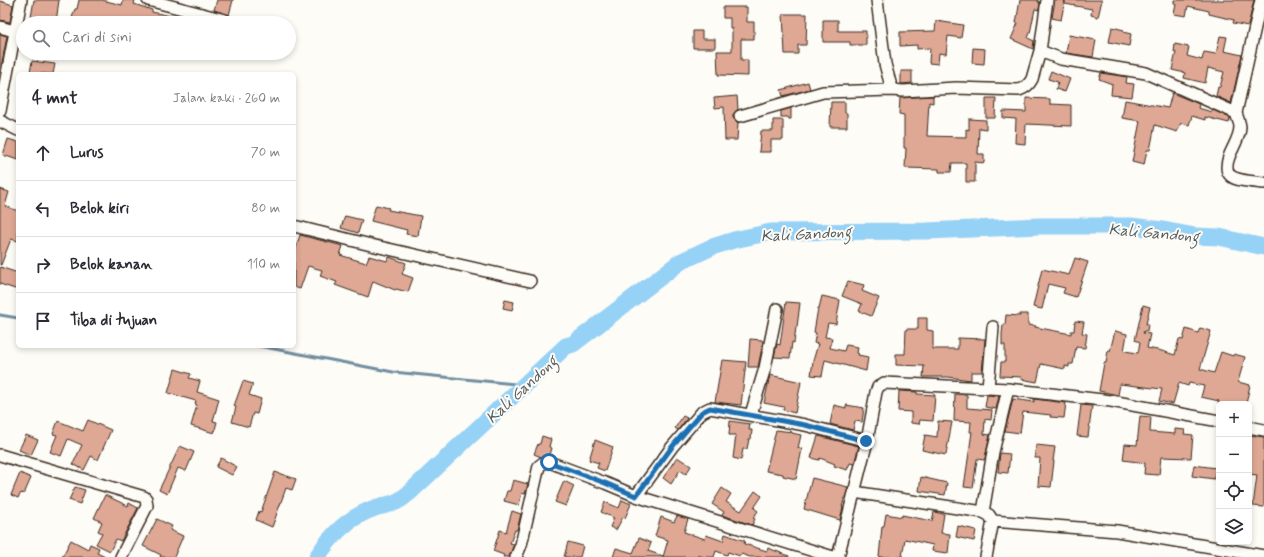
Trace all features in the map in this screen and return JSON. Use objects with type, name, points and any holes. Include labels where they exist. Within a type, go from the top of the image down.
[{"type":"street","points":[[17,16],[21,0]]},
{"type":"street","points":[[148,0],[210,16]]},
{"type":"street","points":[[877,0],[885,64],[892,90]]},
{"type":"street","points":[[740,116],[833,90],[904,91],[956,88],[1023,89],[1029,83],[1040,51],[1047,0]]},
{"type":"street","points":[[1261,0],[1236,113],[1240,128],[1237,142],[1228,158],[1226,168],[1229,174],[1238,180],[1264,183]]},
{"type":"street","points":[[0,111],[16,22]]},
{"type":"street","points":[[0,27],[14,31]]},
{"type":"street","points":[[1040,51],[1062,60],[1146,73],[1236,113]]},
{"type":"street","points":[[0,121],[16,129]]},
{"type":"street","points":[[296,226],[530,281]]},
{"type":"street","points":[[751,414],[764,368],[777,309]]},
{"type":"street","points":[[988,388],[993,327]]},
{"type":"street","points":[[838,557],[866,441],[876,392],[878,387],[888,383],[1008,389],[1111,400],[1216,420]]},
{"type":"street","points":[[984,512],[993,452],[1008,389]]},
{"type":"street","points":[[636,496],[672,447],[702,412],[710,408],[751,414],[805,425],[866,441]]},
{"type":"street","points":[[1252,428],[1264,430]]},
{"type":"street","points":[[0,455],[144,497],[146,499],[147,506],[121,557]]},
{"type":"street","points":[[516,557],[539,466],[543,463],[549,462],[636,496],[833,557]]},
{"type":"street","points":[[854,492],[984,512],[990,515],[993,521],[986,557]]},
{"type":"street","points":[[993,521],[1117,531],[1264,556]]},
{"type":"building","points":[[34,0],[59,0],[57,16],[31,16]]},
{"type":"building","points":[[79,0],[102,0],[122,5],[123,0],[135,0],[134,4],[152,10],[152,12],[171,16],[73,16],[75,9],[77,9]]},
{"type":"building","points":[[217,0],[233,0],[229,15],[214,10]]},
{"type":"building","points":[[1020,0],[1038,0],[1038,2],[1040,2],[1039,10],[1035,9],[1028,38],[1034,41],[1033,49],[1011,39],[1018,23],[1016,23]]},
{"type":"building","points":[[1055,0],[1065,0],[1061,20],[1052,18]]},
{"type":"building","points":[[1065,0],[1102,0],[1098,17],[1091,15],[1092,9],[1065,4]]},
{"type":"building","points":[[1174,0],[1254,0],[1248,26],[1233,23],[1234,20],[1209,14],[1209,11],[1188,6],[1186,16],[1174,14],[1176,4],[1174,3]]},
{"type":"building","points":[[0,1],[13,5],[10,22],[0,20]]},
{"type":"building","points":[[723,7],[747,7],[747,22],[754,22],[754,39],[741,39],[741,60],[748,60],[748,76],[718,75],[717,51],[732,51],[732,28],[730,28],[730,18],[723,18]]},
{"type":"building","points":[[783,14],[807,14],[806,45],[798,45],[798,54],[785,54]]},
{"type":"building","points":[[823,20],[838,20],[838,31],[866,31],[866,45],[850,45],[850,42],[823,42]]},
{"type":"building","points":[[936,21],[963,25],[961,38],[948,36],[946,54],[939,53],[938,64],[929,63],[930,48],[917,49],[917,45],[900,46],[900,32],[935,31]]},
{"type":"building","points":[[1112,27],[1124,30],[1123,32],[1131,34],[1129,46],[1109,42]]},
{"type":"building","points":[[693,31],[702,31],[702,39],[715,39],[715,48],[693,48]]},
{"type":"building","points":[[0,34],[7,36],[0,73]]},
{"type":"building","points":[[1069,35],[1096,40],[1093,57],[1066,53]]},
{"type":"building","points":[[1220,36],[1227,37],[1224,51],[1242,55],[1231,103],[1216,96],[1224,72],[1208,68],[1205,83],[1184,78],[1185,73],[1172,70],[1176,52],[1174,52],[1175,44],[1189,47],[1187,56],[1202,60],[1204,52],[1216,54]]},
{"type":"building","points":[[973,48],[985,49],[984,64],[972,63]]},
{"type":"building","points":[[32,61],[55,64],[53,72],[30,72]]},
{"type":"building","points":[[901,71],[912,71],[912,83],[901,84]]},
{"type":"building","points":[[1051,71],[1070,79],[1065,92],[1056,89],[1058,82],[1048,79]]},
{"type":"building","points":[[1101,73],[1127,77],[1126,83],[1134,84],[1132,97],[1111,95],[1112,84],[1099,79]]},
{"type":"building","points":[[808,82],[810,89],[783,96],[781,90]]},
{"type":"building","points":[[1172,93],[1199,104],[1198,108],[1212,112],[1213,110],[1230,118],[1229,123],[1205,117],[1205,120],[1192,116],[1189,125],[1181,123],[1177,132],[1155,125],[1150,150],[1147,150],[1144,165],[1132,162],[1140,121],[1122,118],[1125,100],[1168,108]]},
{"type":"building","points":[[737,96],[738,109],[733,115],[733,118],[738,123],[737,140],[725,140],[724,107],[715,108],[714,98]]},
{"type":"building","points":[[933,96],[933,103],[929,102],[927,136],[966,137],[966,129],[969,130],[969,119],[986,120],[986,129],[979,128],[978,154],[984,154],[984,163],[975,162],[975,182],[966,182],[966,163],[952,163],[951,172],[939,172],[939,169],[905,168],[906,148],[904,148],[904,115],[899,114],[900,98]]},
{"type":"building","points":[[986,98],[996,98],[995,118],[986,118]]},
{"type":"building","points":[[1026,98],[1050,99],[1050,104],[1071,105],[1071,126],[1026,124],[1025,144],[1015,143],[1016,119],[1003,118],[1003,111],[1026,112]]},
{"type":"building","points":[[831,102],[845,102],[847,127],[830,127]]},
{"type":"building","points":[[791,108],[791,119],[788,117],[781,117],[781,111]]},
{"type":"building","points":[[773,120],[783,120],[783,140],[771,140],[771,152],[759,152],[761,131],[773,131]]},
{"type":"building","points":[[8,139],[16,141],[16,159],[3,155]]},
{"type":"building","points":[[0,189],[9,192],[5,206],[16,210],[16,240],[11,239],[0,265]]},
{"type":"building","points":[[376,205],[389,208],[388,210],[421,216],[418,236],[406,234],[407,230],[371,221]]},
{"type":"building","points":[[345,216],[362,220],[358,233],[341,228]]},
{"type":"building","points":[[300,235],[343,246],[340,255],[366,263],[369,256],[387,261],[389,257],[406,263],[402,274],[413,278],[408,292],[395,290],[373,281],[368,297],[335,285],[337,282],[320,276],[322,270],[308,266],[300,289],[296,288],[296,248]]},
{"type":"building","points":[[1075,258],[1088,262],[1076,297],[1063,293],[1065,288],[1048,284],[1042,309],[1033,307],[1042,269],[1069,275]]},
{"type":"building","points":[[0,267],[16,272],[16,289],[0,284]]},
{"type":"building","points":[[848,281],[864,285],[862,291],[879,298],[871,316],[859,311],[862,304],[842,296]]},
{"type":"building","points":[[822,296],[840,300],[836,324],[828,323],[825,337],[832,338],[830,348],[844,351],[846,345],[858,347],[858,355],[868,357],[866,371],[825,360],[822,376],[811,375],[818,344],[814,343],[816,333],[814,332],[818,308]]},
{"type":"building","points":[[505,300],[514,302],[512,310],[503,308]]},
{"type":"building","points":[[786,302],[800,303],[794,343],[792,342],[790,358],[774,357],[777,344],[780,345]]},
{"type":"building","points":[[1143,305],[1150,307],[1146,324],[1148,324],[1147,331],[1144,331],[1143,333],[1150,334],[1147,348],[1175,355],[1179,339],[1183,340],[1186,329],[1198,333],[1200,328],[1211,331],[1200,369],[1214,373],[1221,352],[1233,356],[1234,354],[1245,357],[1238,382],[1250,385],[1247,401],[1219,401],[1201,397],[1204,386],[1189,383],[1188,386],[1179,383],[1173,404],[1159,401],[1162,389],[1120,384],[1118,395],[1099,391],[1104,363],[1106,363],[1108,350],[1110,351],[1115,331],[1127,334],[1124,351],[1138,353],[1140,342],[1135,340]]},
{"type":"building","points":[[1020,314],[1028,314],[1028,325],[1071,334],[1071,331],[1074,331],[1075,321],[1084,322],[1082,333],[1087,334],[1085,348],[1076,347],[1073,364],[1069,364],[1069,367],[1065,366],[1065,369],[1041,364],[1037,382],[1021,379],[1022,377],[1000,376],[1001,362],[1005,362],[1005,345],[1002,345],[1002,334],[1006,315],[1020,316]]},
{"type":"building","points":[[918,318],[927,318],[927,330],[933,331],[933,349],[958,349],[958,338],[985,339],[982,372],[971,372],[971,380],[948,377],[923,377],[924,366],[896,365],[896,354],[905,354],[906,329],[918,329]]},
{"type":"building","points":[[750,339],[762,340],[763,343],[758,367],[748,367]]},
{"type":"building","points":[[722,360],[746,362],[741,405],[715,402]]},
{"type":"building","points":[[175,369],[191,374],[189,378],[200,381],[197,392],[219,399],[213,421],[217,422],[214,433],[191,426],[197,405],[195,404],[196,401],[168,393]]},
{"type":"building","points":[[770,375],[801,382],[795,413],[783,410],[784,407],[764,403]]},
{"type":"building","points":[[243,381],[253,384],[249,395],[261,399],[257,414],[253,413],[249,427],[232,422],[236,407],[234,406]]},
{"type":"building","points":[[899,391],[935,395],[933,421],[920,420],[919,424],[911,423],[911,412],[898,411]]},
{"type":"building","points":[[955,394],[967,395],[967,408],[992,410],[991,420],[985,419],[984,434],[990,435],[984,460],[977,459],[973,488],[964,487],[972,432],[970,432],[971,422],[954,421]]},
{"type":"building","points":[[987,395],[999,396],[996,409],[985,407]]},
{"type":"building","points":[[1013,399],[1034,402],[1034,399],[1066,403],[1064,418],[1023,412],[1020,433],[1005,431]]},
{"type":"building","points":[[834,405],[846,408],[846,405],[864,408],[862,422],[855,421],[853,430],[830,424]]},
{"type":"building","points":[[1081,405],[1092,406],[1088,437],[1077,436]]},
{"type":"building","points":[[683,416],[687,418],[678,430],[675,428]]},
{"type":"building","points":[[1140,416],[1151,417],[1150,432],[1175,434],[1175,429],[1185,430],[1184,434],[1193,435],[1191,458],[1161,457],[1159,475],[1144,474],[1145,463],[1123,460],[1125,444],[1137,445]]},
{"type":"building","points":[[88,420],[111,430],[98,460],[91,456],[84,470],[73,464],[82,445],[68,439],[61,456],[50,452],[57,435],[53,434],[58,421],[83,431]]},
{"type":"building","points":[[730,421],[750,424],[749,430],[752,430],[751,439],[749,439],[747,449],[743,449],[741,460],[733,458],[736,435],[729,435]]},
{"type":"building","points":[[938,421],[952,422],[946,455],[922,450],[925,435],[937,437]]},
{"type":"building","points":[[776,430],[801,435],[798,448],[802,449],[796,479],[783,476],[783,474],[766,471]]},
{"type":"building","points":[[26,435],[38,440],[31,455],[19,450]]},
{"type":"building","points":[[1252,435],[1264,437],[1264,507],[1253,506],[1257,475],[1252,474]]},
{"type":"building","points":[[542,436],[551,439],[549,447],[552,448],[550,455],[541,457],[534,454],[538,444],[540,444]]},
{"type":"building","points":[[818,436],[859,446],[854,464],[850,463],[847,470],[834,466],[835,464],[820,458],[819,460],[811,458]]},
{"type":"building","points":[[595,440],[613,447],[605,471],[597,468],[599,463],[589,460]]},
{"type":"building","points":[[1036,445],[1055,447],[1051,487],[1038,486],[1040,458],[1035,458]]},
{"type":"building","points":[[180,446],[194,452],[186,471],[178,468],[167,494],[159,490]]},
{"type":"building","points":[[1000,453],[1010,454],[1008,473],[998,472]]},
{"type":"building","points":[[677,457],[691,466],[686,474],[680,470],[671,484],[663,478]]},
{"type":"building","points":[[221,458],[237,467],[232,475],[216,467]]},
{"type":"building","points":[[1194,465],[1216,468],[1214,479],[1192,476]]},
{"type":"building","points":[[275,472],[296,479],[292,490],[286,488],[272,527],[256,520],[259,511],[261,512]]},
{"type":"building","points":[[20,473],[31,478],[24,494],[21,493],[18,498],[11,495]]},
{"type":"building","points":[[921,477],[947,483],[945,495],[919,491]]},
{"type":"building","points":[[812,478],[848,487],[840,520],[804,509]]},
{"type":"building","points":[[513,480],[528,484],[525,494],[522,493],[519,505],[504,501],[507,491],[510,491]]},
{"type":"building","points":[[564,481],[574,486],[566,506],[555,502]]},
{"type":"building","points":[[75,487],[85,490],[80,504],[69,500]]},
{"type":"building","points":[[722,488],[731,494],[726,502],[741,511],[755,491],[762,496],[754,508],[758,511],[753,518],[755,519],[752,525],[722,515],[724,512],[712,504]]},
{"type":"building","points":[[105,495],[128,506],[129,503],[138,508],[121,541],[116,539],[110,551],[96,544],[102,533],[98,531],[102,522],[94,518]]},
{"type":"building","points":[[622,500],[631,504],[625,518],[623,517],[616,530],[610,527],[614,518],[601,512],[605,502],[619,508]]},
{"type":"building","points":[[512,511],[521,514],[517,530],[515,530],[510,543],[514,544],[509,557],[503,557],[504,555],[493,551],[500,530],[506,532]]},
{"type":"building","points":[[934,512],[944,514],[941,533],[950,534],[948,553],[932,551],[933,545],[905,539],[902,557],[879,557],[882,526],[884,526],[886,514],[902,517],[902,515],[932,521]]},
{"type":"building","points":[[677,516],[688,519],[684,532],[705,539],[706,535],[723,541],[725,534],[745,541],[744,544],[767,551],[768,548],[789,556],[750,557],[741,554],[740,556],[728,552],[727,555],[716,551],[714,557],[704,557],[698,555],[697,557],[663,557],[668,540],[655,536],[661,517],[674,522]]},
{"type":"building","points":[[157,519],[172,526],[170,530],[183,536],[174,557],[160,557],[161,555],[143,546]]},
{"type":"building","points":[[958,526],[976,530],[974,541],[956,537]]},
{"type":"building","points":[[639,538],[651,543],[648,551],[663,557],[613,557],[616,548],[633,553]]},
{"type":"building","points":[[71,540],[88,549],[90,544],[99,548],[97,553],[105,557],[62,557]]},
{"type":"building","points":[[568,542],[583,546],[580,557],[564,557]]},
{"type":"waterway","name":"Kali Gandong","points":[[317,557],[335,534],[349,521],[378,507],[398,501],[409,493],[566,346],[573,344],[680,262],[712,247],[734,240],[771,232],[927,231],[1040,226],[1131,226],[1195,236],[1219,237],[1264,247]]},
{"type":"waterway","points":[[0,315],[16,318]]},
{"type":"waterway","points":[[269,348],[393,372],[525,385]]},
{"type":"route","points":[[549,462],[636,496],[672,447],[702,412],[710,408],[718,408],[805,425],[866,441]]}]
